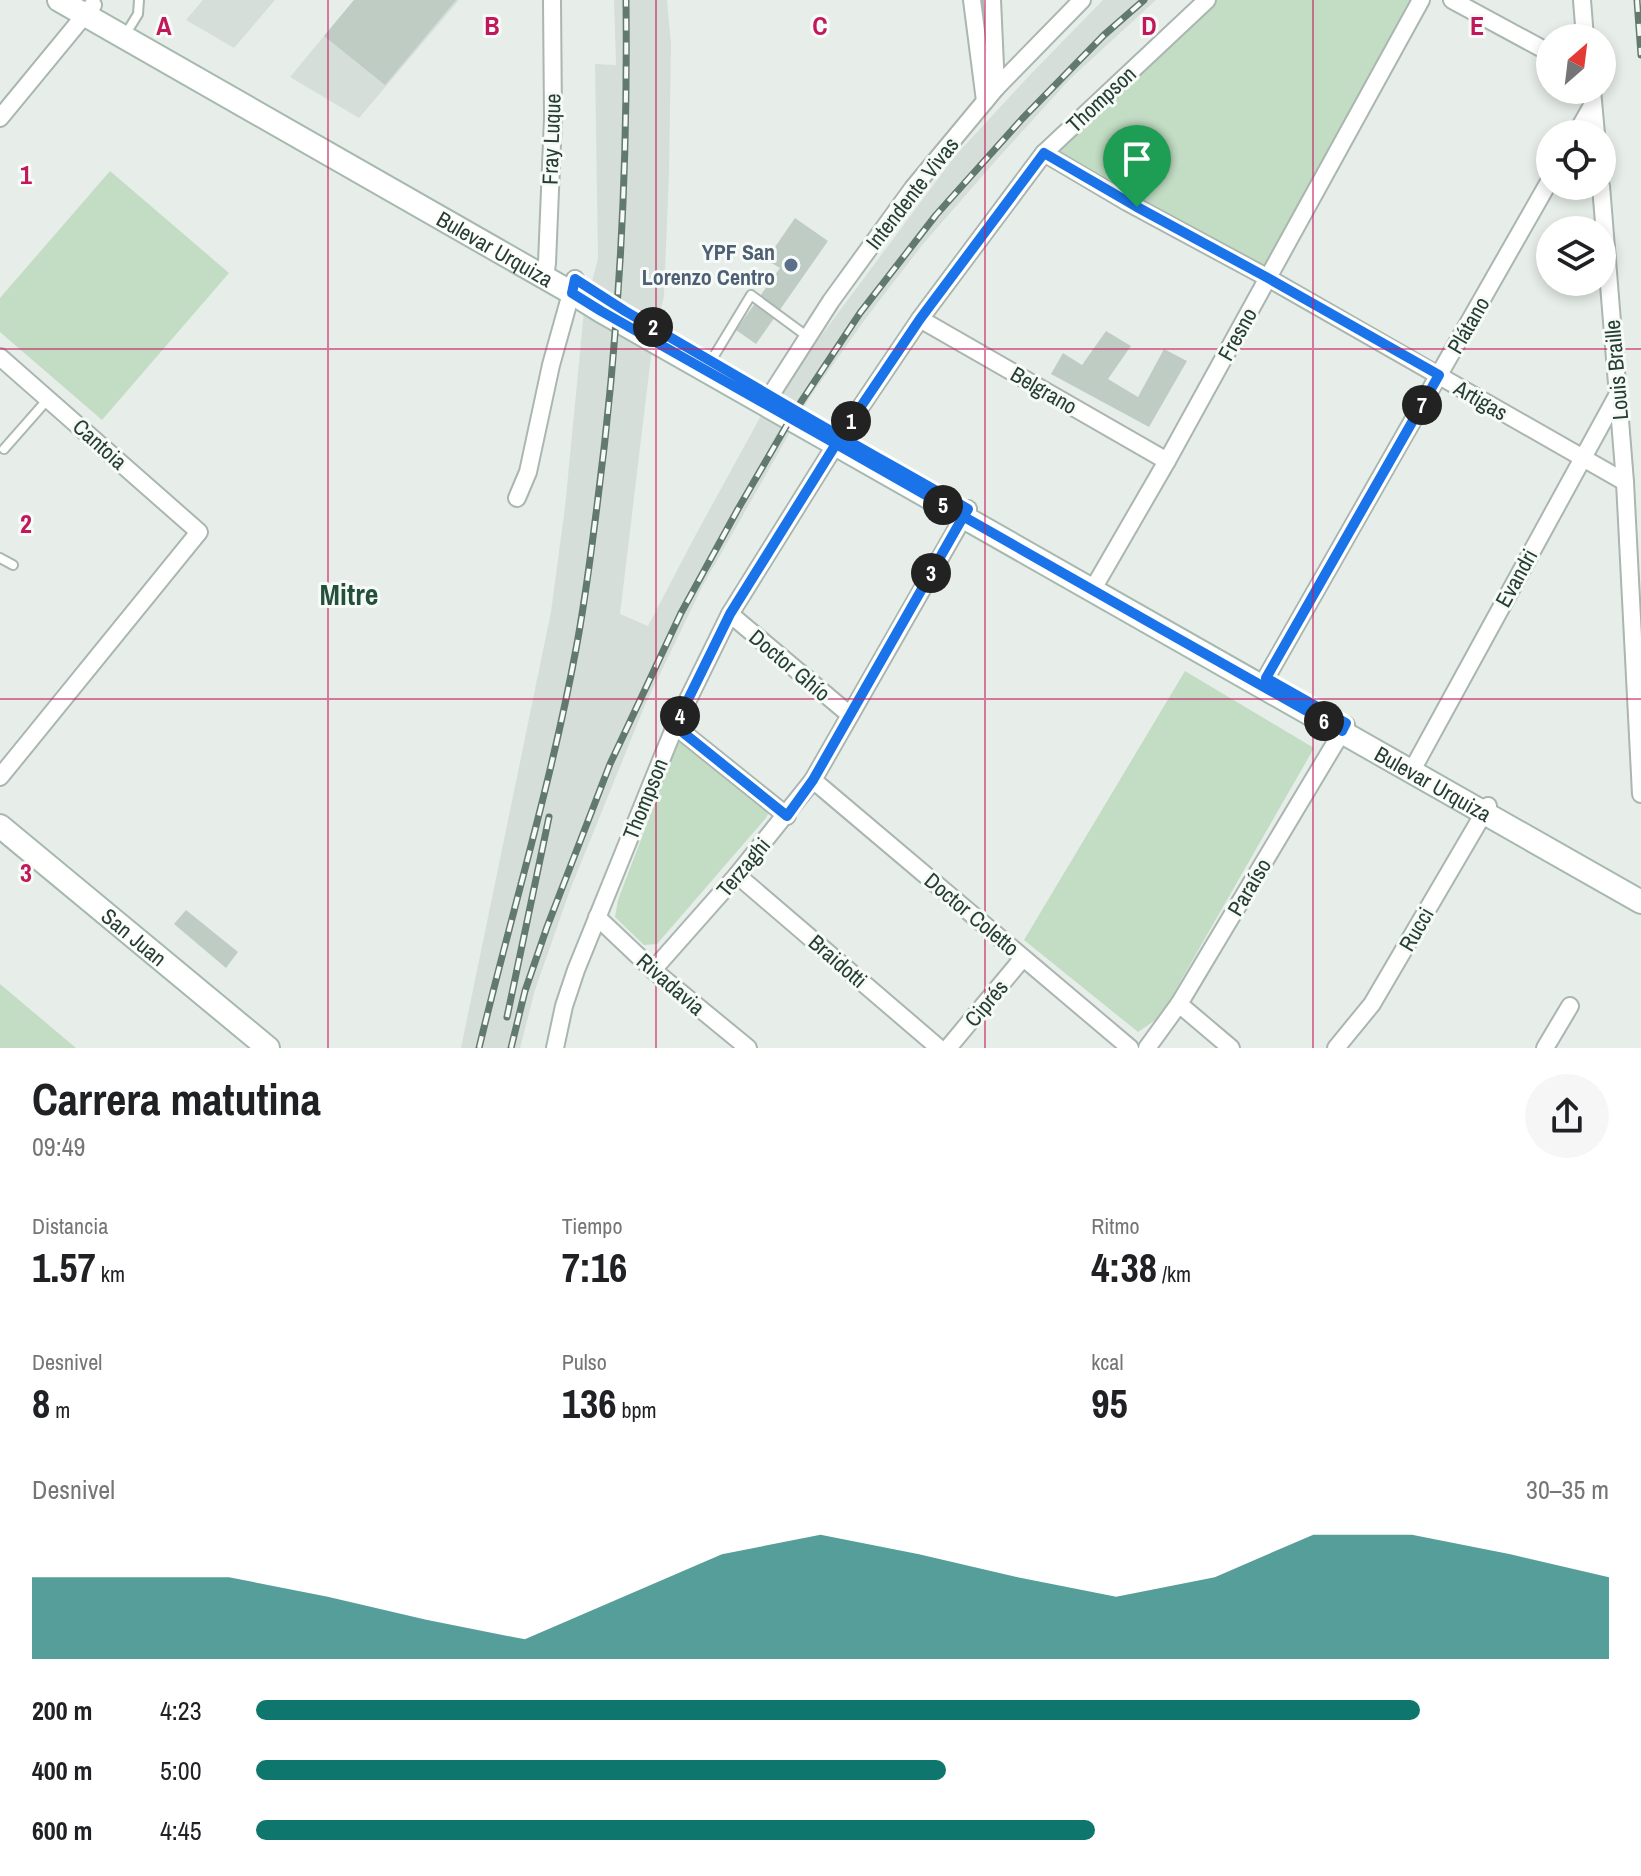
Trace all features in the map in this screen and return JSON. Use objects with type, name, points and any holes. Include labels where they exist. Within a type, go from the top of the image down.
[{"type":"main road","name":"Bulevar Urquiza","points":[[59,0],[87,7],[130,27],[546,270]]},
{"type":"main road","name":"Bulevar Urquiza","points":[[87,7],[711,361],[768,400]]},
{"type":"main road","name":"Bulevar Urquiza","points":[[574,286],[601,311],[768,400],[1487,808],[1641,887]]},
{"type":"main road","name":"Bulevar Urquiza","points":[[965,513],[1097,582],[1266,678],[1344,727],[1416,763],[1641,902]]},
{"type":"main road","name":"San Juan","points":[[0,826],[268,1048]]},
{"type":"street","name":"Fray Luque","points":[[546,270],[553,118],[552,0]]},
{"type":"street","points":[[972,0],[990,94]]},
{"type":"street","points":[[990,94],[992,0]]},
{"type":"street","name":"Intendente Vivas","points":[[768,400],[831,301],[913,188],[990,94],[1081,0]]},
{"type":"street","name":"Thompson","points":[[555,1048],[576,970],[675,726],[730,614],[838,440],[920,319],[1044,153],[1207,0]]},
{"type":"street","name":"Fresno","points":[[1097,582],[1421,0]]},
{"type":"street","points":[[1452,0],[1536,45]]},
{"type":"street","points":[[1582,0],[1584,24]]},
{"type":"street","points":[[0,118],[87,7]]},
{"type":"street","name":"Artigas","points":[[1044,153],[1625,482]]},
{"type":"street","name":"Plátano","points":[[1266,678],[1539,200]]},
{"type":"street","name":"Louis Braille","points":[[1602,200],[1625,482],[1641,794]]},
{"type":"street","points":[[517,498],[528,472],[551,365],[574,286]]},
{"type":"street","name":"Belgrano","points":[[920,319],[1167,461]]},
{"type":"street","name":"Cantoia","points":[[0,357],[199,532],[0,777]]},
{"type":"street","name":"Evandri","points":[[1416,763],[1618,394]]},
{"type":"street","name":"Terzaghi","points":[[653,970],[787,816],[813,780],[965,513]]},
{"type":"street","name":"Doctor Ghío","points":[[730,614],[850,715]]},
{"type":"street","points":[[675,726],[787,816]]},
{"type":"street","name":"Paraíso","points":[[1147,1048],[1179,1004],[1344,727]]},
{"type":"street","name":"Doctor Coletto","points":[[813,780],[1130,1048]]},
{"type":"street","name":"Rucci","points":[[1336,1048],[1372,1004],[1487,808]]},
{"type":"street","name":"Braidotti","points":[[737,875],[939,1048]]},
{"type":"street","name":"Rivadavia","points":[[597,917],[653,970],[748,1048]]},
{"type":"street","name":"Ciprés","points":[[948,1048],[1023,958]]},
{"type":"street","points":[[1179,1004],[1231,1048]]},
{"type":"street","points":[[1545,1048],[1570,1006]]},
{"type":"lane","points":[[130,27],[138,14],[139,0]]},
{"type":"lane","points":[[711,361],[751,295],[808,337]]},
{"type":"lane","points":[[4,449],[48,399]]},
{"type":"lane","points":[[0,558],[13,565]]},
{"type":"shaded area","points":[[203,0],[275,0],[234,48],[186,20]]},
{"type":"shaded area","points":[[354,0],[459,0],[359,118],[290,77]]},
{"type":"shaded area","points":[[614,0],[667,0],[671,44],[664,296],[652,348],[620,614],[648,626],[763,412],[769,415],[791,376],[955,156],[1103,0],[1156,0],[1070,79],[923,244],[810,397],[702,587],[645,705],[570,890],[535,990],[520,1048],[461,1048],[551,612],[565,507],[584,311],[598,259],[595,64],[616,65]]},
{"type":"green space","points":[[1207,0],[1421,0],[1268,278],[1044,153]]},
{"type":"green space","points":[[110,171],[229,273],[102,420],[0,332],[0,298]]},
{"type":"green space","points":[[1185,671],[1314,748],[1160,1017],[1138,1032],[1024,940]]},
{"type":"green space","points":[[678,742],[686,743],[764,806],[768,814],[657,944],[644,945],[615,917],[618,900]]},
{"type":"green space","points":[[0,984],[76,1048],[0,1048]]},
{"type":"building","points":[[354,0],[456,0],[385,85],[324,36]]},
{"type":"building","points":[[795,218],[828,241],[756,344],[736,330],[780,268],[766,260]]},
{"type":"building","points":[[1106,331],[1131,346],[1108,379],[1138,397],[1164,349],[1187,361],[1149,427],[1051,374],[1063,353],[1082,365]]},
{"type":"building","points":[[186,910],[238,952],[226,968],[174,924]]},
{"type":"railway","points":[[479,1048],[555,750],[588,578],[605,443],[616,317],[624,190],[626,0]]},
{"type":"railway","points":[[511,1048],[525,991],[547,927],[610,764],[681,613],[795,411],[860,313],[936,215],[1022,119],[1104,35],[1144,0]]},
{"type":"railway","points":[[1637,0],[1641,55]]},
{"type":"railway","points":[[507,1017],[549,817]]},
{"type":"place","name":"YPF San Lorenzo Centro","points":[[791,265]]},
{"type":"district","name":"Mitre","points":[[349,595]]},
{"type":"route","points":[[1137,207],[1044,153],[920,319],[841,436],[836,444],[572,293],[575,279],[795,411],[841,436],[968,509],[963,517],[813,780],[787,816],[675,726],[730,614],[836,444],[899,481],[963,517],[1058,570],[1342,731],[1346,723],[1266,678],[1439,375],[1137,207]]}]
